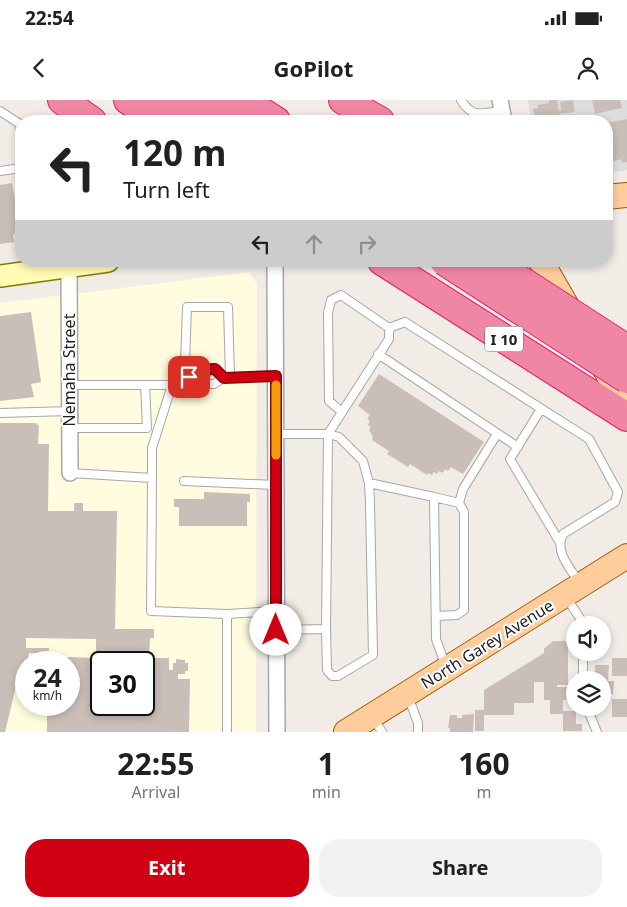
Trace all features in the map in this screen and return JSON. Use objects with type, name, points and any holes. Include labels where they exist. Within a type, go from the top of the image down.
[{"type":"highway","points":[[62,100],[83,115]]},
{"type":"highway","points":[[128,100],[152,115]]},
{"type":"highway","points":[[167,100],[191,115]]},
{"type":"highway","points":[[205,100],[227,115]]},
{"type":"highway","points":[[244,100],[267,115]]},
{"type":"highway","points":[[344,100],[370,115]]},
{"type":"highway","name":"I 10","points":[[391,267],[627,417]]},
{"type":"highway","points":[[453,267],[627,379]]},
{"type":"highway","points":[[500,267],[627,349]]},
{"type":"main road","points":[[613,196],[627,195]]},
{"type":"main road","points":[[0,276],[37,267]]},
{"type":"main road","points":[[545,267],[627,406]]},
{"type":"main road","name":"North Garey Avenue","points":[[346,732],[377,724],[407,694],[627,556]]},
{"type":"street","name":"Nemaha Street","points":[[68,267],[70,473]]},
{"type":"street","points":[[275,267],[277,732]]},
{"type":"lane","points":[[461,100],[467,110],[474,114],[502,111]]},
{"type":"lane","points":[[0,111],[15,121]]},
{"type":"lane","points":[[0,171],[15,169]]},
{"type":"lane","points":[[341,411],[329,401],[328,313],[331,300],[341,295],[389,328]]},
{"type":"lane","points":[[227,377],[228,307],[187,307],[185,364],[172,385],[152,448],[151,611],[227,614],[276,611]]},
{"type":"lane","points":[[389,328],[405,322],[589,439],[618,492],[615,502],[563,534],[559,542]]},
{"type":"lane","points":[[276,434],[328,434],[339,437],[363,461],[369,483],[373,655],[338,676],[332,676],[328,670],[326,630],[328,434],[389,338],[389,328]]},
{"type":"lane","points":[[378,354],[518,447]]},
{"type":"lane","points":[[189,377],[198,370],[215,369],[227,377]]},
{"type":"lane","points":[[178,376],[189,377],[196,384],[214,384],[227,377],[276,376]]},
{"type":"lane","points":[[70,428],[147,428],[146,384]]},
{"type":"lane","points":[[69,385],[172,385]]},
{"type":"lane","points":[[541,409],[510,459],[559,542],[580,616]]},
{"type":"lane","points":[[0,413],[70,411]]},
{"type":"lane","points":[[436,616],[457,615],[464,610],[464,512],[459,503],[463,489],[497,434]]},
{"type":"lane","points":[[70,473],[152,478]]},
{"type":"lane","points":[[184,481],[276,485]]},
{"type":"lane","points":[[369,483],[459,503]]},
{"type":"lane","points":[[434,497],[436,639],[446,669]]},
{"type":"lane","points":[[227,614],[227,732]]},
{"type":"lane","points":[[276,630],[326,630]]},
{"type":"lane","points":[[407,694],[418,723],[418,732]]},
{"type":"lane","points":[[590,716],[597,732]]},
{"type":"shaded area","points":[[528,100],[627,100],[627,170],[613,172],[613,115],[531,115]]},
{"type":"shaded area","points":[[249,272],[257,284],[256,732],[0,732],[0,303]]},
{"type":"building","points":[[549,100],[557,100],[559,111],[561,111],[560,102],[573,100],[575,112],[559,115],[534,115],[533,109],[538,108],[538,105],[549,103]]},
{"type":"building","points":[[592,100],[620,100],[622,108],[595,114]]},
{"type":"building","points":[[627,119],[627,162],[622,163],[621,159],[613,162],[613,122]]},
{"type":"building","points":[[12,183],[15,200],[15,234],[13,234],[14,242],[0,244],[0,185]]},
{"type":"building","points":[[31,312],[41,382],[31,384],[34,397],[0,401],[0,316]]},
{"type":"building","points":[[379,374],[484,442],[463,474],[451,467],[448,471],[445,469],[443,473],[439,471],[437,474],[434,472],[432,475],[428,473],[427,475],[410,464],[408,467],[387,454],[389,451],[372,440],[373,437],[369,430],[371,427],[368,425],[370,421],[367,419],[370,415],[358,406]]},
{"type":"building","points":[[0,423],[36,423],[39,426],[38,444],[49,444],[48,511],[74,511],[74,503],[83,503],[83,511],[117,511],[115,629],[154,629],[154,638],[150,638],[149,651],[96,651],[96,639],[26,638],[26,648],[49,648],[49,651],[15,651],[15,691],[5,732],[0,732]]},
{"type":"building","points":[[204,492],[250,494],[250,502],[247,502],[247,526],[179,526],[179,507],[174,507],[174,499],[204,499]]},
{"type":"building","points":[[553,641],[566,641],[568,671],[566,671],[566,685],[557,685],[557,687],[566,687],[566,700],[563,700],[563,711],[566,711],[566,716],[576,716],[576,724],[582,724],[582,731],[563,731],[563,714],[550,714],[550,700],[544,700],[544,682],[534,682],[534,703],[514,703],[514,715],[484,715],[484,731],[475,731],[475,710],[484,710],[484,690],[544,653],[544,649]]},
{"type":"building","points":[[80,657],[90,658],[90,716],[155,716],[155,658],[169,658],[169,670],[173,670],[173,663],[176,663],[176,659],[185,660],[185,663],[188,663],[188,671],[185,671],[185,674],[178,674],[178,679],[190,679],[189,732],[47,732],[47,716],[80,716]]},
{"type":"building","points":[[612,658],[627,658],[627,676],[612,676]]},
{"type":"building","points":[[595,665],[609,665],[609,671],[595,671]]},
{"type":"building","points":[[611,681],[614,681],[613,694],[611,694]]},
{"type":"building","points":[[612,699],[627,699],[627,717],[612,717]]},
{"type":"building","points":[[474,714],[473,732],[450,732],[450,728],[448,728],[450,715],[457,715],[457,718],[462,718],[462,715]]},
{"type":"slow traffic","points":[[276,385],[276,455]]},
{"type":"route","points":[[189,377],[198,370],[215,369],[224,378],[276,376],[276,630]]}]
